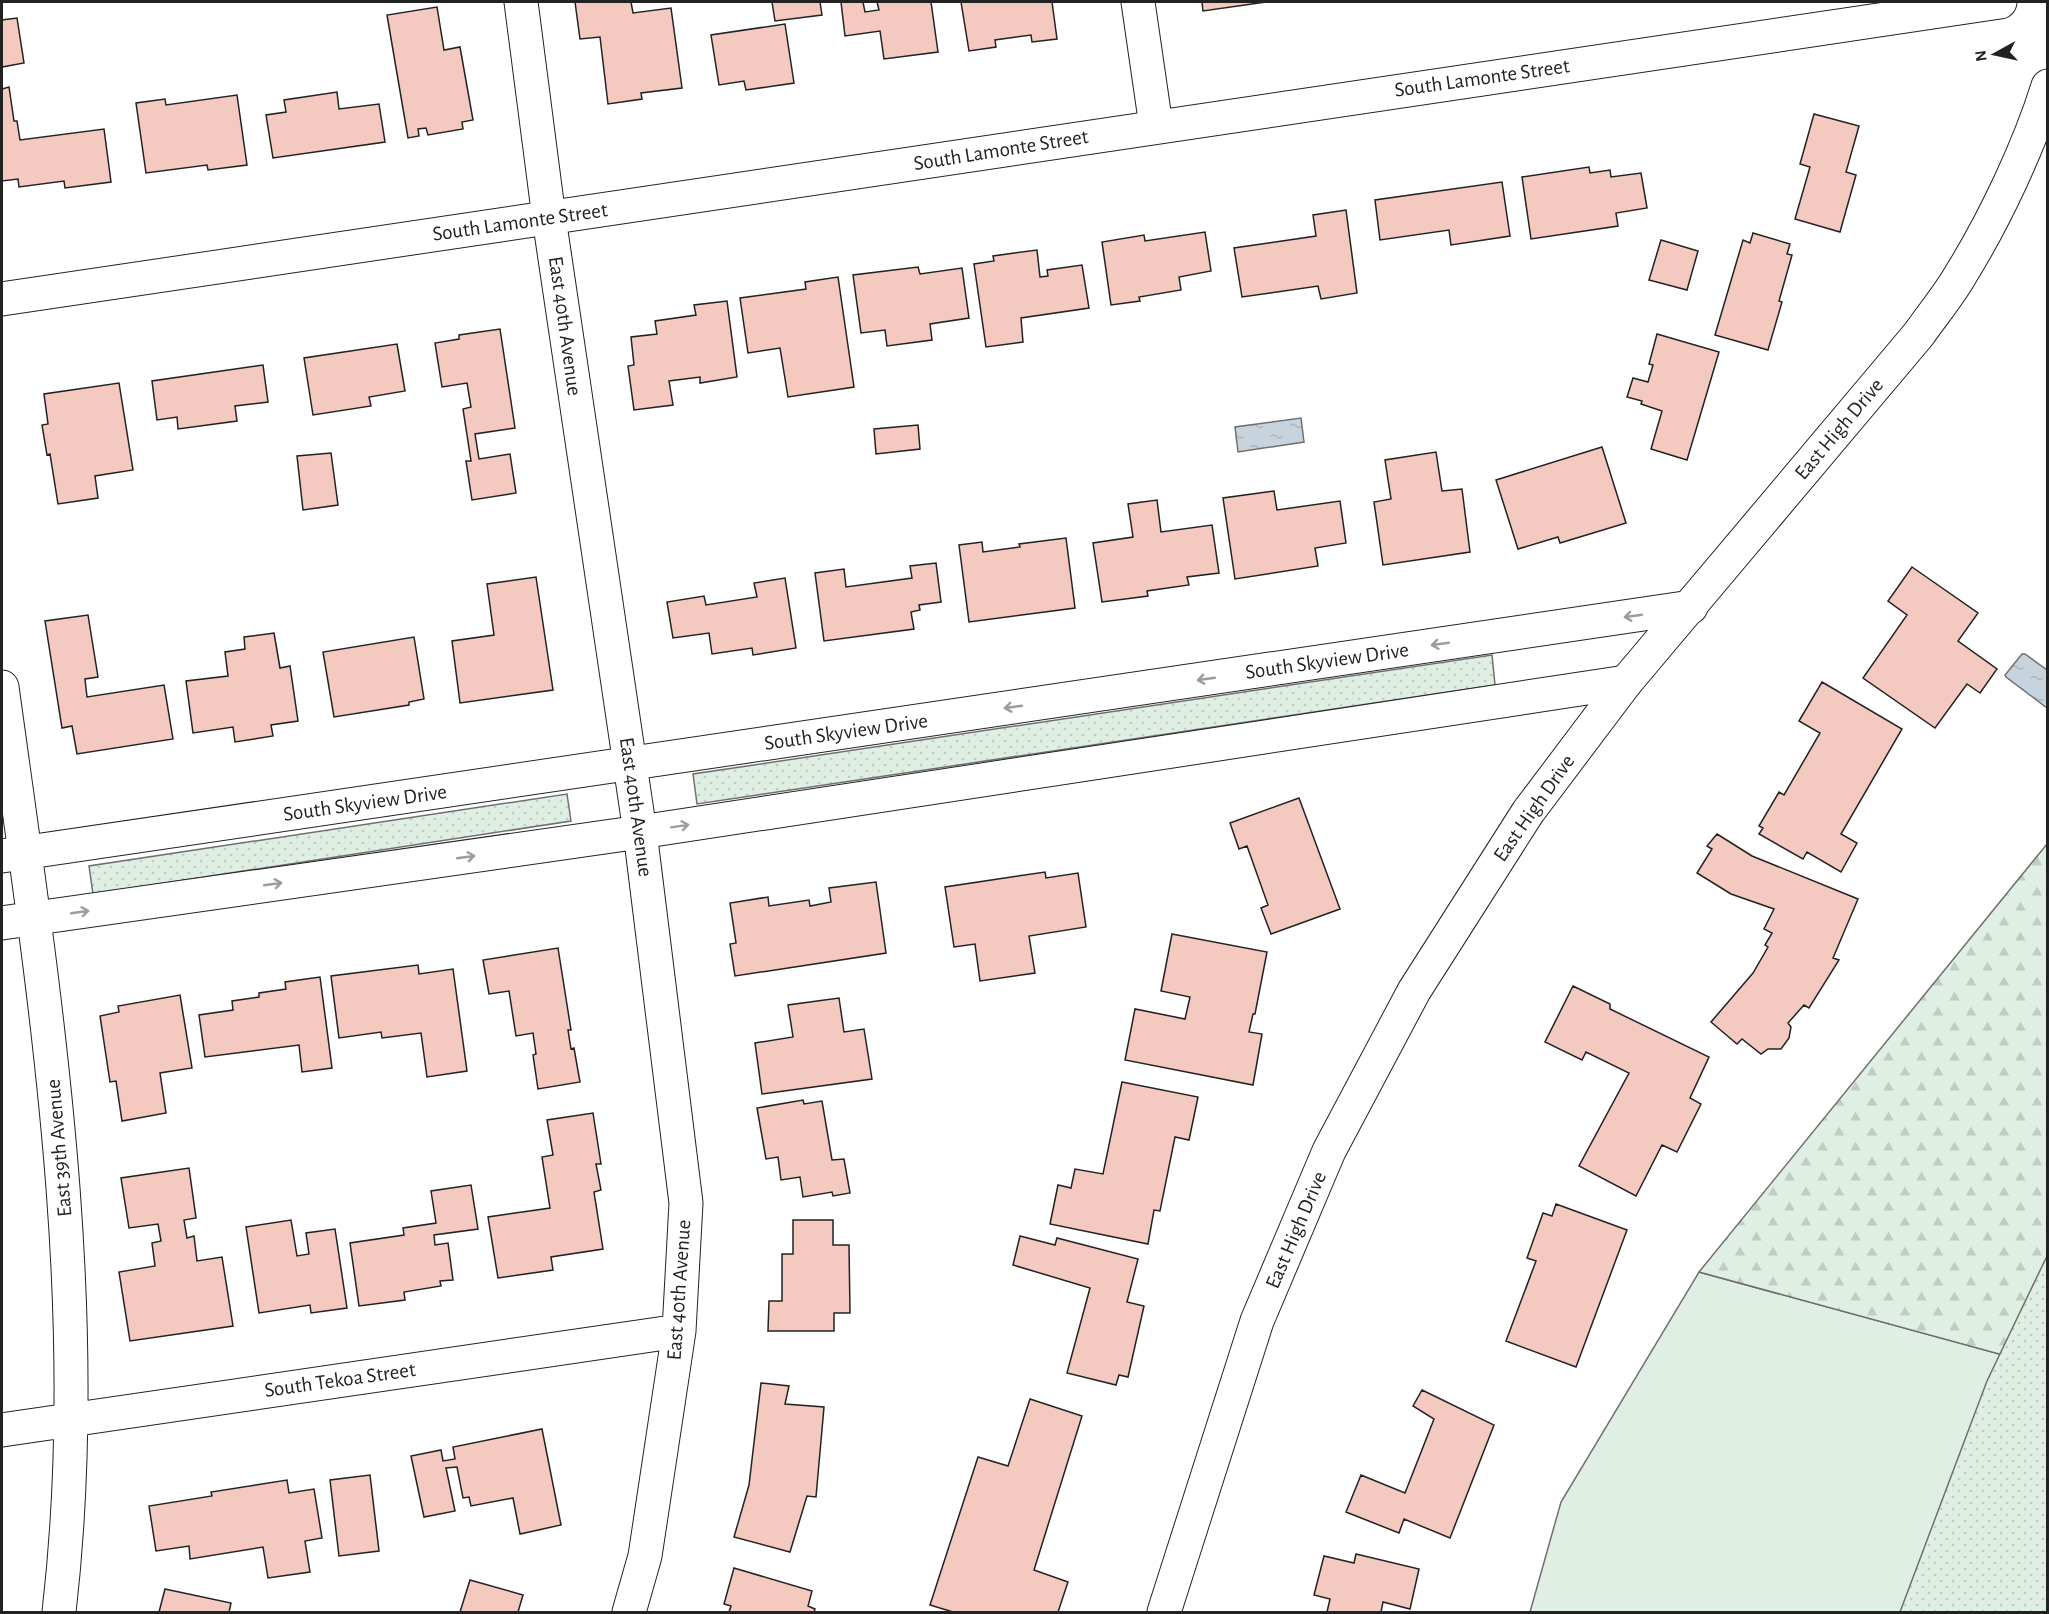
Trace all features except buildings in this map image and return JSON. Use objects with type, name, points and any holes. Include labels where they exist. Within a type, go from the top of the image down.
[{"type":"street","name":"East 40th Avenue","points":[[521,2],[549,218],[640,832],[686,1203],[679,1331],[645,1556],[629,1612]]},
{"type":"street","points":[[1138,2],[1156,126]]},
{"type":"street","name":"South Lamonte Street","points":[[2,299],[2000,2]]},
{"type":"street","name":"East High Drive","points":[[1164,1612],[1257,1321],[1329,1150],[1414,991],[1528,812],[1626,682],[1919,334],[1961,274],[1999,205],[2040,111],[2048,86]]},
{"type":"street","name":"South Skyview Drive","points":[[13,855],[1691,607]]},
{"type":"street","points":[[2,923],[640,832],[1626,682]]},
{"type":"street","name":"East 39th Avenue","points":[[2,687],[13,855],[34,918],[56,1096],[68,1262],[72,1419],[67,1542],[58,1612]]},
{"type":"street","name":"South Tekoa Street","points":[[2,1430],[679,1331]]},
{"type":"green space","points":[[1492,655],[1495,685],[697,804],[693,774]]},
{"type":"green space","points":[[567,794],[571,821],[93,894],[89,866]]},
{"type":"green space","points":[[2047,844],[2047,1367],[1699,1272]]},
{"type":"green space","points":[[2047,1256],[2047,1612],[1900,1612],[1987,1381]]},
{"type":"green space","points":[[1699,1272],[2047,1367],[2047,1612],[1530,1612],[1561,1502]]},
{"type":"water","points":[[1301,418],[1304,442],[1238,452],[1235,427]]},
{"type":"water","points":[[2022,654],[2047,670],[2047,708],[2005,675]]}]
